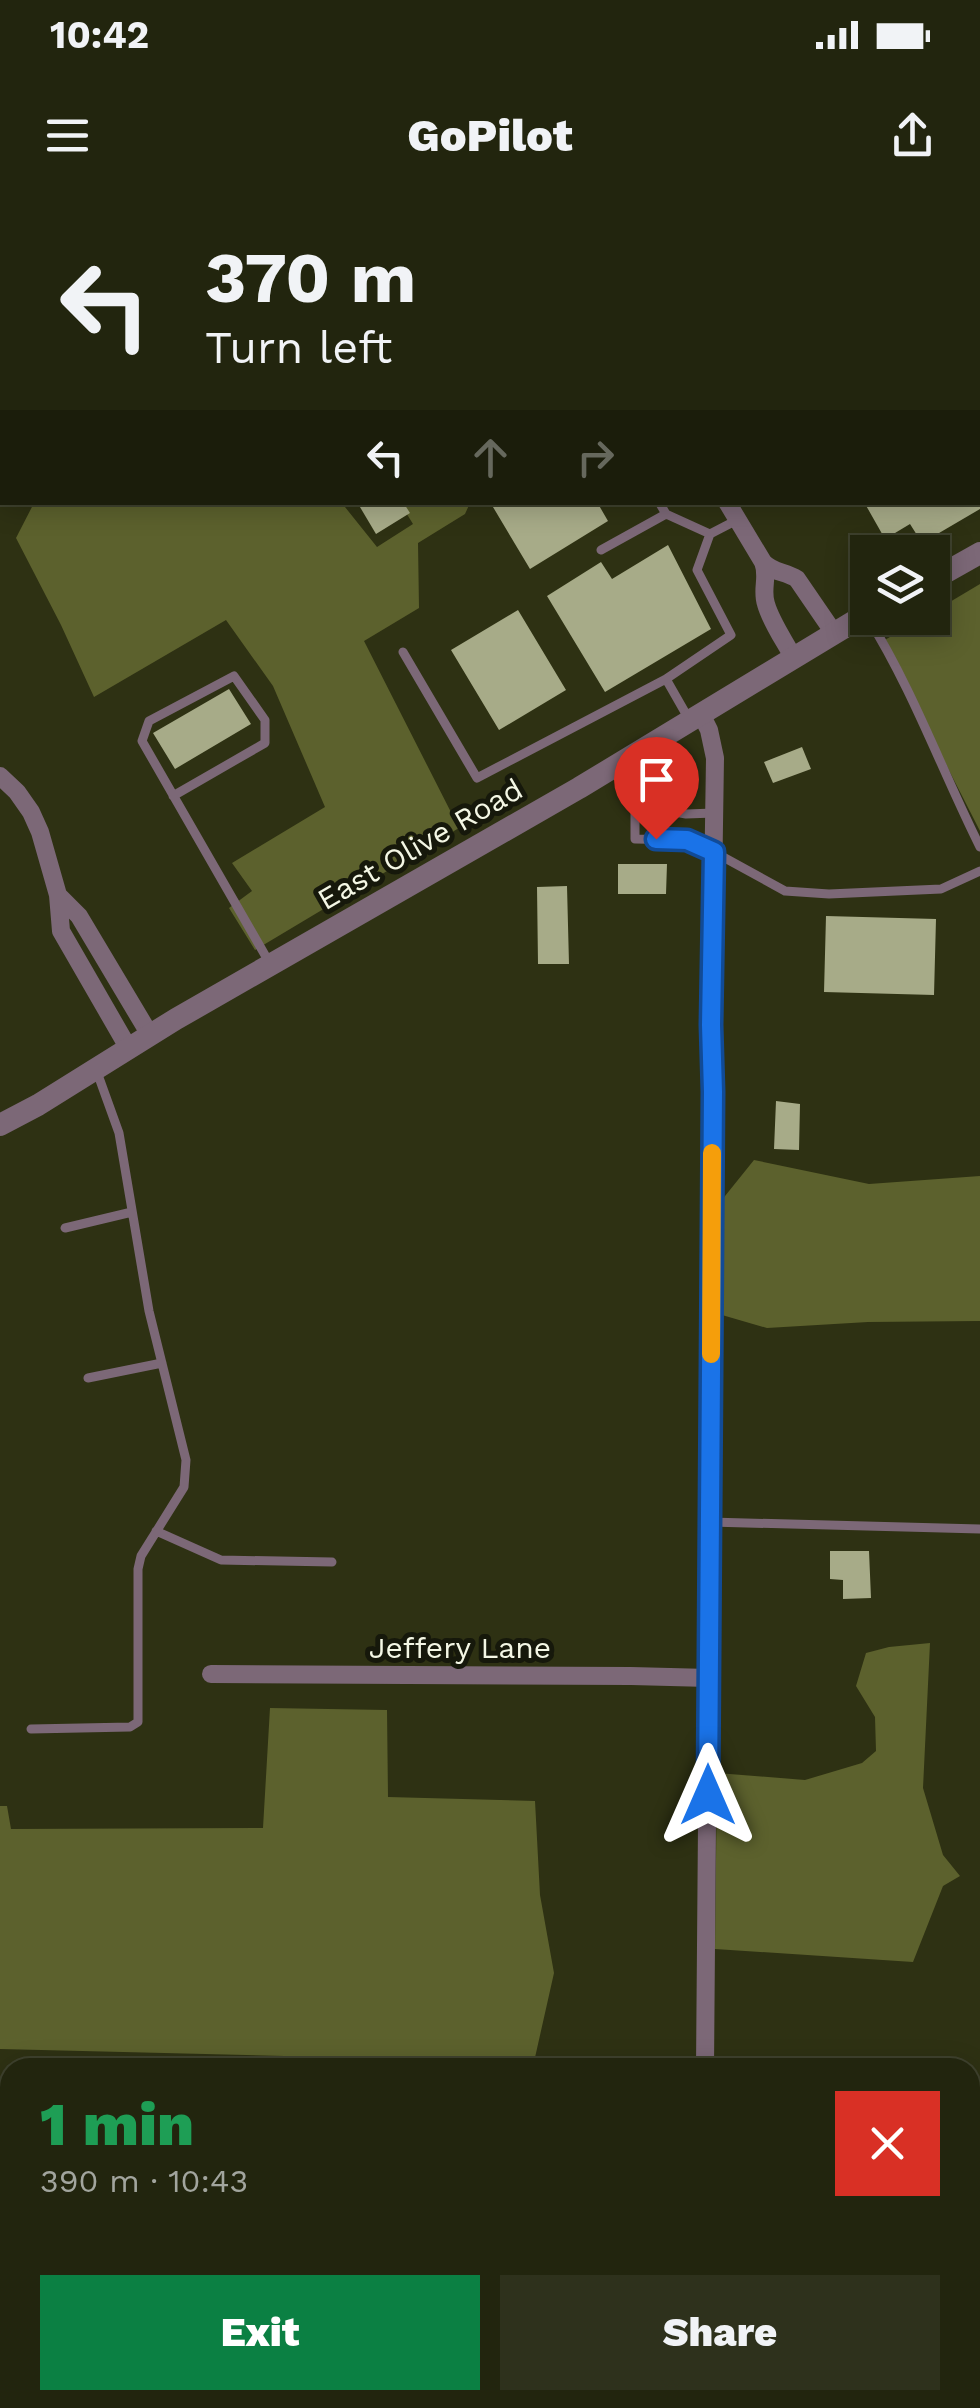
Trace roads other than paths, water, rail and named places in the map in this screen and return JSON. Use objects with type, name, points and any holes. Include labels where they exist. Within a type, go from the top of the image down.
[{"type":"street","points":[[729,505],[764,562],[770,569],[797,579],[834,633]]},
{"type":"street","points":[[950,570],[980,553]]},
{"type":"street","points":[[764,562],[766,605],[793,657]]},
{"type":"street","name":"East Olive Road","points":[[0,1124],[850,624]]},
{"type":"street","points":[[696,717],[709,730],[714,750],[705,2058]]},
{"type":"street","points":[[0,776],[31,812],[58,895],[62,931],[128,1049]]},
{"type":"street","points":[[58,895],[79,916],[150,1036]]},
{"type":"street","name":"Jeffery Lane","points":[[211,1674],[709,1678]]},
{"type":"lane","points":[[662,505],[666,514],[710,534]]},
{"type":"lane","points":[[601,550],[666,514]]},
{"type":"lane","points":[[403,652],[477,778],[666,679],[730,635],[696,570],[710,534],[738,520]]},
{"type":"lane","points":[[879,635],[908,686],[980,847]]},
{"type":"lane","points":[[173,796],[265,744],[265,720],[234,676],[149,721],[142,741],[173,796],[270,964]]},
{"type":"lane","points":[[666,679],[696,717]]},
{"type":"lane","points":[[621,762],[635,805],[635,839],[656,834],[687,840],[785,891],[829,894],[941,889],[980,871]]},
{"type":"lane","points":[[635,805],[655,812],[714,813]]},
{"type":"lane","points":[[686,814],[687,840]]},
{"type":"lane","points":[[31,1729],[130,1727],[138,1722],[138,1568],[141,1556],[184,1487],[186,1474],[186,1460],[149,1310],[119,1133],[96,1069]]},
{"type":"lane","points":[[65,1228],[132,1212]]},
{"type":"lane","points":[[88,1378],[162,1363]]},
{"type":"lane","points":[[710,1522],[980,1530]]},
{"type":"lane","points":[[156,1531],[221,1560],[332,1562]]}]
